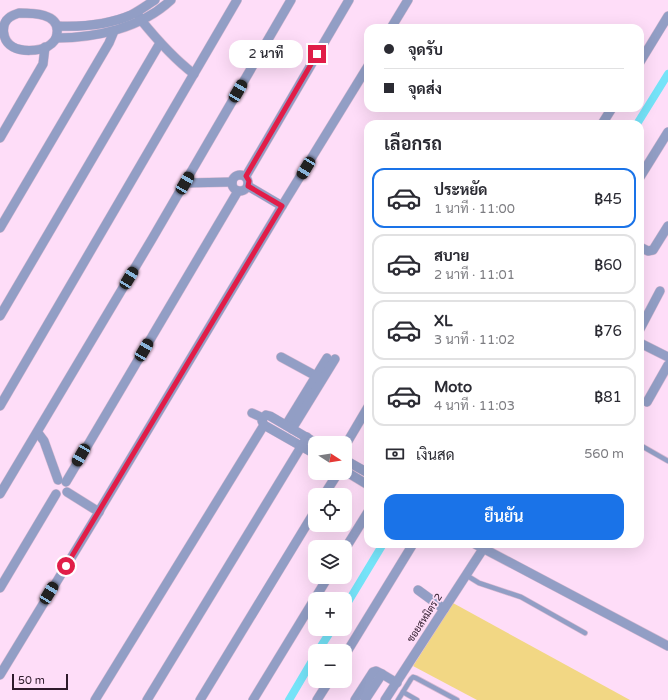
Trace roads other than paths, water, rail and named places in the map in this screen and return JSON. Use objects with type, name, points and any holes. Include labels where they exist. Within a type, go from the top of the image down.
[{"type":"street","points":[[57,26],[75,27],[103,24],[131,15],[155,0]]},
{"type":"street","points":[[56,38],[70,38],[114,31],[141,20],[165,6],[172,0]]},
{"type":"street","points":[[0,406],[237,0]]},
{"type":"street","points":[[0,494],[38,433],[291,0]]},
{"type":"street","points":[[246,176],[349,0]]},
{"type":"street","points":[[393,24],[408,0]]},
{"type":"street","points":[[137,11],[141,20],[160,44],[177,61],[194,74]]},
{"type":"street","points":[[32,12],[45,15],[52,19],[57,26],[58,31],[52,44],[34,50],[22,50],[13,48],[2,39],[3,20],[19,13],[32,12]]},
{"type":"street","points":[[644,55],[668,16]]},
{"type":"street","points":[[0,228],[109,43],[114,31]]},
{"type":"street","points":[[0,316],[160,44]]},
{"type":"street","points":[[0,138],[43,64],[45,47]]},
{"type":"street","points":[[0,675],[364,73]]},
{"type":"street","points":[[644,171],[668,132]]},
{"type":"street","points":[[237,175],[246,176],[249,181],[248,186],[244,190],[238,191],[233,187],[233,179],[237,175]]},
{"type":"street","points":[[185,183],[232,182]]},
{"type":"street","points":[[248,186],[282,206]]},
{"type":"street","points":[[56,494],[53,486],[62,481],[238,191]]},
{"type":"street","points":[[644,249],[648,251],[652,250],[668,226]]},
{"type":"street","points":[[644,321],[660,291]]},
{"type":"street","points":[[644,344],[668,357]]},
{"type":"street","points":[[281,358],[316,376]]},
{"type":"street","points":[[331,359],[289,427],[316,376],[331,359]]},
{"type":"street","points":[[647,402],[668,365]]},
{"type":"street","points":[[252,413],[308,450]]},
{"type":"street","points":[[351,436],[364,414]]},
{"type":"street","points":[[96,700],[268,415],[307,438],[147,700]]},
{"type":"street","points":[[38,433],[44,441],[62,481],[68,486],[67,492]]},
{"type":"street","points":[[352,464],[364,471]]},
{"type":"street","points":[[352,475],[364,483]]},
{"type":"street","points":[[67,492],[99,512]]},
{"type":"street","points":[[56,494],[63,495],[67,492]]},
{"type":"street","points":[[0,588],[56,494]]},
{"type":"street","points":[[351,540],[364,518]]},
{"type":"street","points":[[200,700],[308,522]]},
{"type":"street","points":[[352,644],[411,548]]},
{"type":"street","name":"ซอยสหมิตร 2","points":[[385,700],[466,575],[479,548]]},
{"type":"street","points":[[484,548],[668,646]]},
{"type":"street","points":[[254,700],[324,584]]},
{"type":"street","points":[[418,590],[444,609]]},
{"type":"street","points":[[355,700],[373,672],[376,671],[397,683]]},
{"type":"street","points":[[365,700],[382,674]]},
{"type":"street","points":[[317,700],[325,688]]},
{"type":"lane","points":[[644,447],[668,461]]},
{"type":"lane","points":[[466,575],[479,583],[521,597],[585,633]]},
{"type":"lane","points":[[398,700],[413,677],[457,700]]},
{"type":"lane","points":[[403,692],[417,700]]},
{"type":"waterway","points":[[639,120],[668,74]]},
{"type":"waterway","points":[[352,595],[381,548]]},
{"type":"waterway","points":[[322,644],[328,636]]},
{"type":"waterway","points":[[289,700],[308,668]]}]
